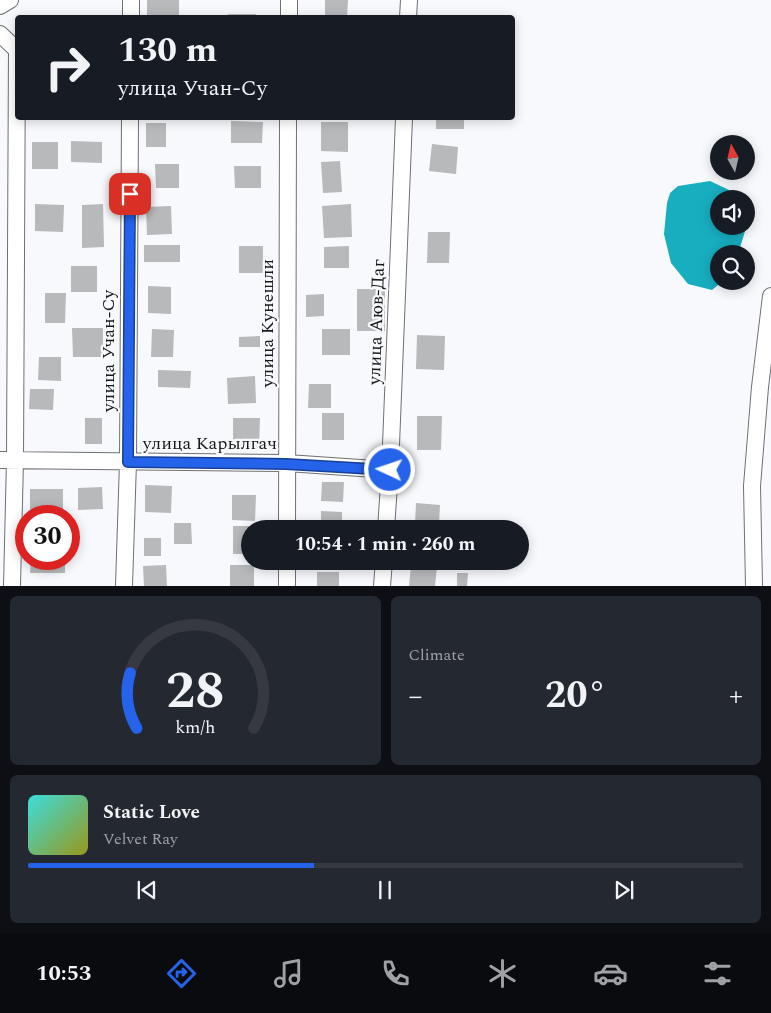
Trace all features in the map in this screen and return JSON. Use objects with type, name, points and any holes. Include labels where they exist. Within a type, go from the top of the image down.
[{"type":"street","points":[[0,6],[10,0]]},
{"type":"street","points":[[131,0],[131,15]]},
{"type":"street","points":[[289,0],[289,15]]},
{"type":"street","points":[[408,15],[409,0]]},
{"type":"street","points":[[0,34],[15,48]]},
{"type":"street","points":[[12,586],[8,460],[15,120]]},
{"type":"street","name":"улица Учан-Су","points":[[124,586],[128,462],[130,120]]},
{"type":"street","name":"улица Кунешли","points":[[287,520],[288,120]]},
{"type":"street","name":"улица Аюв-Даг","points":[[387,520],[404,120]]},
{"type":"street","points":[[754,586],[752,486],[760,387],[771,296]]},
{"type":"street","name":"улица Карылгач","points":[[8,460],[286,464],[390,470]]},
{"type":"street","points":[[287,570],[287,586]]},
{"type":"street","points":[[382,586],[383,570]]},
{"type":"water","points":[[710,181],[729,190],[710,190],[710,235],[744,235],[741,245],[710,245],[710,290],[688,284],[671,263],[664,234],[667,203],[670,193],[678,186]]},
{"type":"building","points":[[147,0],[179,0],[179,15],[147,15]]},
{"type":"building","points":[[325,0],[348,0],[347,15],[325,15]]},
{"type":"building","points":[[228,14],[256,14],[256,15]]},
{"type":"building","points":[[436,120],[464,120],[464,129],[436,129]]},
{"type":"building","points":[[231,121],[263,122],[262,143],[231,143]]},
{"type":"building","points":[[321,122],[348,122],[348,152],[321,151]]},
{"type":"building","points":[[146,123],[166,123],[166,147],[146,147]]},
{"type":"building","points":[[71,141],[102,142],[102,163],[71,162]]},
{"type":"building","points":[[32,142],[58,142],[58,169],[32,169]]},
{"type":"building","points":[[432,144],[458,147],[456,174],[429,171]]},
{"type":"building","points":[[340,161],[342,192],[323,193],[321,162]]},
{"type":"building","points":[[155,164],[179,164],[179,188],[156,188]]},
{"type":"building","points":[[234,166],[261,166],[261,188],[235,188]]},
{"type":"building","points":[[35,204],[64,205],[63,232],[35,231]]},
{"type":"building","points":[[103,204],[104,247],[82,248],[82,205]]},
{"type":"building","points":[[351,204],[352,237],[324,238],[322,206]]},
{"type":"building","points":[[171,206],[172,234],[147,235],[146,207]]},
{"type":"building","points":[[428,232],[450,232],[449,263],[427,263]]},
{"type":"building","points":[[144,245],[180,245],[180,262],[144,262]]},
{"type":"building","points":[[239,246],[263,246],[263,273],[239,273]]},
{"type":"building","points":[[349,246],[349,268],[324,268],[324,247]]},
{"type":"building","points":[[71,266],[97,266],[97,292],[71,292]]},
{"type":"building","points":[[148,286],[171,287],[171,314],[148,313]]},
{"type":"building","points":[[357,289],[385,289],[385,331],[357,331]]},
{"type":"building","points":[[45,293],[66,293],[65,323],[45,323]]},
{"type":"building","points":[[324,294],[324,316],[306,317],[306,295]]},
{"type":"building","points":[[72,328],[103,328],[103,357],[73,357]]},
{"type":"building","points":[[152,329],[174,330],[173,357],[151,357]]},
{"type":"building","points":[[322,329],[350,329],[350,355],[322,355]]},
{"type":"building","points":[[417,335],[445,336],[444,370],[416,369]]},
{"type":"building","points":[[260,336],[260,347],[239,347],[239,337]]},
{"type":"building","points":[[39,357],[61,357],[61,381],[38,380]]},
{"type":"building","points":[[158,370],[191,371],[190,388],[158,387]]},
{"type":"building","points":[[255,376],[256,403],[228,404],[227,378]]},
{"type":"building","points":[[309,384],[331,384],[331,408],[308,408]]},
{"type":"building","points":[[30,389],[54,389],[53,410],[29,409]]},
{"type":"building","points":[[322,413],[344,413],[344,440],[322,440]]},
{"type":"building","points":[[417,416],[442,416],[441,450],[417,450]]},
{"type":"building","points":[[85,418],[102,418],[102,444],[85,444]]},
{"type":"building","points":[[233,418],[260,418],[259,448],[233,447]]},
{"type":"building","points":[[322,482],[344,482],[343,502],[321,501]]},
{"type":"building","points":[[145,485],[172,486],[171,513],[145,512]]},
{"type":"building","points":[[102,487],[103,509],[80,510],[80,505],[78,505],[78,488]]},
{"type":"building","points":[[30,489],[63,489],[63,505],[30,505]]},
{"type":"building","points":[[232,495],[256,495],[255,520],[232,520]]},
{"type":"building","points":[[416,503],[440,505],[439,520],[415,520]]},
{"type":"building","points":[[321,511],[342,512],[342,520],[321,520]]},
{"type":"building","points":[[174,523],[191,523],[192,544],[174,544]]},
{"type":"building","points":[[233,526],[241,526],[241,554],[233,554]]},
{"type":"building","points":[[144,538],[161,538],[161,556],[144,556]]},
{"type":"building","points":[[166,565],[167,586],[144,586],[143,566]]},
{"type":"building","points":[[230,565],[241,565],[241,570],[254,570],[254,586],[230,586]]},
{"type":"building","points":[[30,570],[65,570],[65,573],[30,573]]},
{"type":"building","points":[[411,570],[437,570],[435,586],[409,586]]},
{"type":"building","points":[[317,572],[339,572],[339,586],[317,586]]},
{"type":"building","points":[[457,573],[468,573],[467,586],[457,586]]},
{"type":"route","points":[[130,194],[128,462],[286,464],[390,470]]}]
